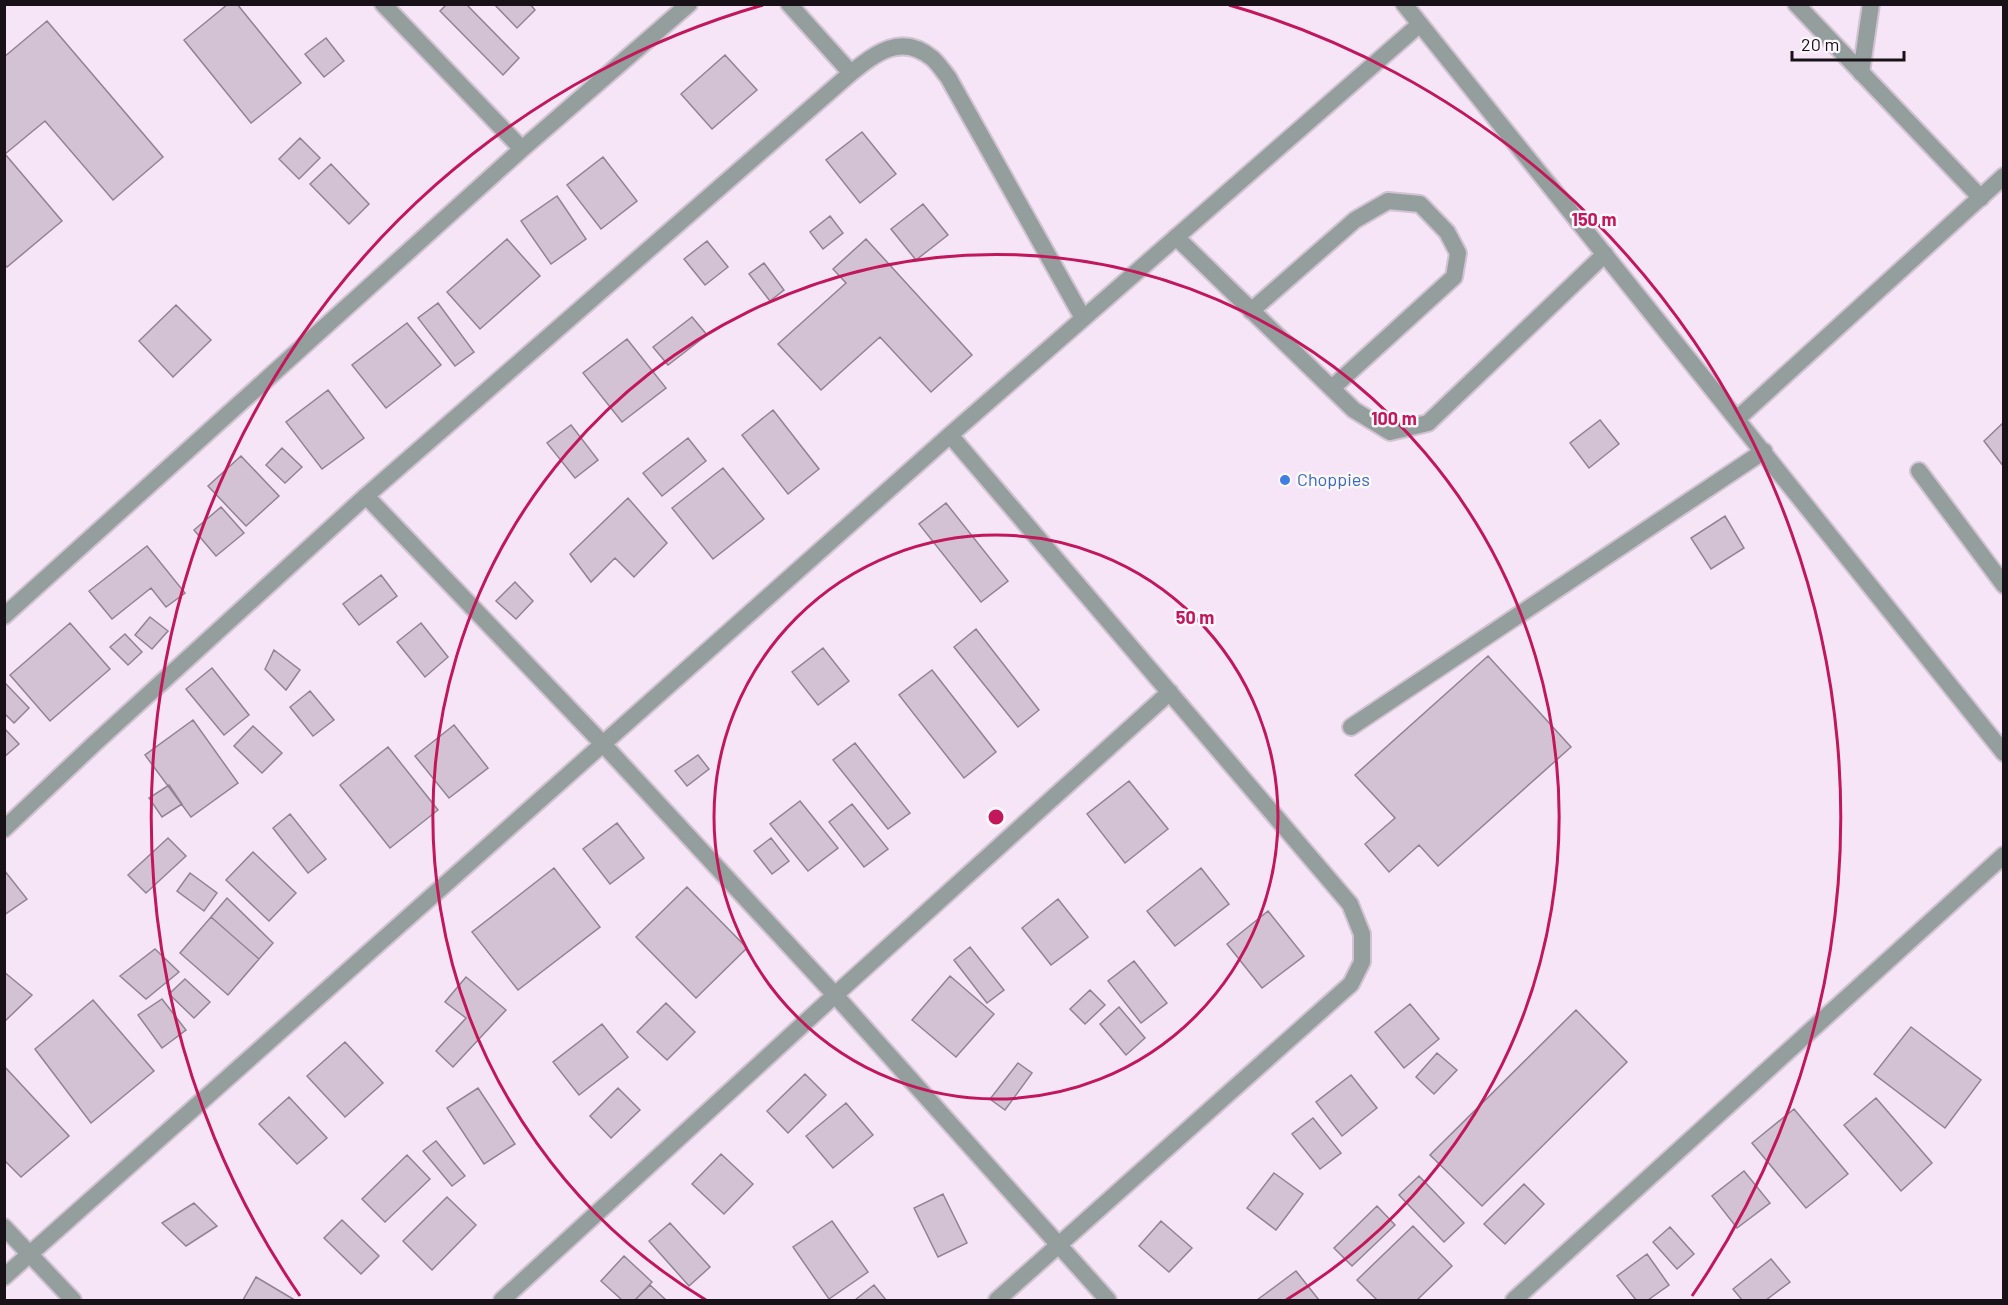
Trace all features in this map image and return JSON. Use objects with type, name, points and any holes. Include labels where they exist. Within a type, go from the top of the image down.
[{"type":"street","points":[[383,4],[522,150]]},
{"type":"street","points":[[4,616],[522,150],[689,4]]},
{"type":"street","points":[[789,4],[851,73]]},
{"type":"street","points":[[1404,4],[2004,753]]},
{"type":"street","points":[[1796,4],[1981,198]]},
{"type":"street","points":[[1862,73],[1871,4]]},
{"type":"street","points":[[4,1277],[950,435],[1420,24]]},
{"type":"street","points":[[4,829],[366,496],[874,55],[893,47],[913,47],[932,58],[948,76],[1083,318]]},
{"type":"street","points":[[1737,419],[2004,176]]},
{"type":"street","points":[[1251,311],[1355,220],[1388,201],[1420,204],[1447,232],[1458,253],[1454,277],[1332,388]]},
{"type":"street","points":[[1176,237],[1354,410],[1390,432],[1428,423],[1605,254]]},
{"type":"street","points":[[950,435],[1350,904],[1362,934],[1362,962],[1351,984],[997,1300]]},
{"type":"street","points":[[1351,727],[1764,452]]},
{"type":"street","points":[[1919,471],[2004,585]]},
{"type":"street","points":[[366,496],[603,744],[835,995],[1108,1300]]},
{"type":"street","points":[[502,1300],[1170,692]]},
{"type":"street","points":[[1514,1300],[2004,855]]},
{"type":"street","points":[[4,1227],[73,1300]]},
{"type":"building","points":[[228,4],[237,4],[301,83],[251,123],[184,40]]},
{"type":"building","points":[[447,4],[466,4],[519,58],[503,75],[440,11]]},
{"type":"building","points":[[494,4],[530,4],[535,10],[517,28]]},
{"type":"building","points":[[47,21],[163,157],[113,200],[45,121],[5,154],[62,221],[7,267],[4,264],[4,57]]},
{"type":"building","points":[[326,38],[344,61],[324,77],[305,54]]},
{"type":"building","points":[[725,55],[757,90],[712,129],[681,94]]},
{"type":"building","points":[[862,132],[896,174],[860,203],[826,160]]},
{"type":"building","points":[[300,138],[320,158],[299,179],[279,159]]},
{"type":"building","points":[[603,157],[637,201],[601,229],[567,185]]},
{"type":"building","points":[[331,164],[369,204],[349,224],[310,184]]},
{"type":"building","points":[[557,196],[586,239],[551,264],[521,221]]},
{"type":"building","points":[[923,204],[948,235],[916,260],[891,229]]},
{"type":"building","points":[[830,216],[843,233],[823,249],[810,232]]},
{"type":"building","points":[[507,239],[540,276],[480,329],[447,292]]},
{"type":"building","points":[[866,239],[972,355],[931,392],[880,337],[821,390],[778,344],[846,283],[833,269]]},
{"type":"building","points":[[707,241],[728,267],[705,285],[684,259]]},
{"type":"building","points":[[764,263],[784,290],[770,301],[749,274]]},
{"type":"building","points":[[438,303],[474,352],[455,366],[418,318]]},
{"type":"building","points":[[176,305],[211,340],[173,377],[139,341]]},
{"type":"building","points":[[692,317],[707,335],[668,365],[653,347]]},
{"type":"building","points":[[407,323],[441,365],[386,408],[352,365]]},
{"type":"building","points":[[627,339],[666,388],[622,422],[583,373]]},
{"type":"building","points":[[328,390],[364,438],[322,469],[286,422]]},
{"type":"building","points":[[773,410],[819,469],[788,494],[742,435]]},
{"type":"building","points":[[1600,420],[1619,444],[1589,468],[1570,443]]},
{"type":"building","points":[[2004,422],[2004,467],[1984,441]]},
{"type":"building","points":[[571,425],[598,460],[575,478],[547,443]]},
{"type":"building","points":[[688,438],[706,461],[662,496],[643,473]]},
{"type":"building","points":[[282,448],[302,467],[285,483],[266,465]]},
{"type":"building","points":[[241,456],[279,496],[246,526],[208,486]]},
{"type":"building","points":[[723,468],[764,519],[713,559],[672,508]]},
{"type":"building","points":[[628,498],[667,543],[634,577],[615,558],[591,582],[570,554]]},
{"type":"building","points":[[946,503],[1008,581],[981,602],[919,524]]},
{"type":"building","points":[[221,507],[244,533],[216,556],[194,530]]},
{"type":"building","points":[[1725,516],[1744,548],[1711,569],[1691,538]]},
{"type":"building","points":[[147,546],[185,593],[166,607],[151,588],[112,619],[89,591]]},
{"type":"building","points":[[381,575],[397,596],[359,625],[343,604]]},
{"type":"building","points":[[515,582],[533,601],[516,619],[496,601]]},
{"type":"building","points":[[150,617],[168,631],[152,649],[135,635]]},
{"type":"building","points":[[70,623],[110,669],[50,721],[10,675]]},
{"type":"building","points":[[421,623],[448,657],[425,677],[397,642]]},
{"type":"building","points":[[976,629],[1039,710],[1018,727],[954,647]]},
{"type":"building","points":[[125,634],[142,652],[128,665],[110,647]]},
{"type":"building","points":[[823,648],[849,681],[818,705],[792,672]]},
{"type":"building","points":[[274,650],[300,670],[286,690],[265,669]]},
{"type":"building","points":[[1488,656],[1571,747],[1438,866],[1419,845],[1389,872],[1365,844],[1395,818],[1355,775]]},
{"type":"building","points":[[212,668],[249,715],[224,735],[186,689]]},
{"type":"building","points":[[932,670],[996,752],[964,778],[899,695]]},
{"type":"building","points":[[6,684],[29,708],[14,723],[4,713],[4,686]]},
{"type":"building","points":[[310,691],[334,720],[313,736],[290,707]]},
{"type":"building","points":[[193,720],[238,783],[191,817],[145,755]]},
{"type":"building","points":[[454,725],[488,768],[449,798],[415,756]]},
{"type":"building","points":[[253,726],[282,753],[262,773],[234,746]]},
{"type":"building","points":[[4,728],[19,744],[4,757]]},
{"type":"building","points":[[855,743],[910,813],[888,829],[833,760]]},
{"type":"building","points":[[388,747],[438,810],[390,848],[340,785]]},
{"type":"building","points":[[698,755],[709,769],[687,786],[675,771]]},
{"type":"building","points":[[1129,781],[1168,829],[1125,863],[1087,814]]},
{"type":"building","points":[[169,785],[182,804],[162,817],[149,798]]},
{"type":"building","points":[[800,801],[838,848],[808,871],[770,824]]},
{"type":"building","points":[[852,804],[888,849],[864,867],[829,822]]},
{"type":"building","points":[[290,814],[326,859],[308,873],[273,828]]},
{"type":"building","points":[[617,823],[644,858],[610,884],[583,849]]},
{"type":"building","points":[[168,838],[186,856],[146,893],[128,875]]},
{"type":"building","points":[[771,838],[789,861],[772,874],[754,851]]},
{"type":"building","points":[[253,852],[296,893],[269,921],[226,880]]},
{"type":"building","points":[[554,868],[600,927],[518,990],[472,932]]},
{"type":"building","points":[[1201,868],[1229,904],[1175,946],[1147,911]]},
{"type":"building","points":[[4,870],[27,899],[4,915]]},
{"type":"building","points":[[190,873],[217,893],[204,911],[177,891]]},
{"type":"building","points":[[687,887],[747,948],[696,998],[636,937]]},
{"type":"building","points":[[227,898],[273,943],[259,959],[211,917]]},
{"type":"building","points":[[1058,899],[1088,937],[1051,965],[1022,928]]},
{"type":"building","points":[[1268,911],[1304,956],[1262,988],[1227,944]]},
{"type":"building","points":[[211,917],[259,959],[228,995],[180,953]]},
{"type":"building","points":[[970,947],[1004,990],[987,1003],[954,960]]},
{"type":"building","points":[[155,949],[179,972],[146,999],[120,976]]},
{"type":"building","points":[[1134,961],[1167,1003],[1141,1023],[1108,981]]},
{"type":"building","points":[[4,972],[32,995],[4,1022]]},
{"type":"building","points":[[950,976],[994,1014],[956,1057],[912,1020]]},
{"type":"building","points":[[466,977],[506,1010],[453,1067],[436,1051],[466,1018],[445,1002]]},
{"type":"building","points":[[185,979],[210,1002],[194,1018],[169,994]]},
{"type":"building","points":[[1090,990],[1105,1005],[1085,1024],[1070,1009]]},
{"type":"building","points":[[162,999],[186,1030],[162,1048],[138,1015]]},
{"type":"building","points":[[93,1000],[154,1071],[91,1123],[35,1049]]},
{"type":"building","points":[[666,1003],[695,1032],[667,1060],[637,1032]]},
{"type":"building","points":[[1410,1004],[1439,1039],[1404,1068],[1375,1032]]},
{"type":"building","points":[[1119,1007],[1145,1038],[1126,1055],[1100,1024]]},
{"type":"building","points":[[1576,1010],[1627,1062],[1482,1206],[1430,1155]]},
{"type":"building","points":[[602,1024],[628,1057],[579,1095],[553,1062]]},
{"type":"building","points":[[1911,1027],[1981,1080],[1945,1128],[1874,1074]]},
{"type":"building","points":[[345,1042],[383,1083],[345,1117],[307,1076]]},
{"type":"building","points":[[1437,1053],[1457,1070],[1434,1094],[1416,1077]]},
{"type":"building","points":[[1018,1063],[1032,1073],[1005,1110],[990,1099]]},
{"type":"building","points":[[4,1066],[69,1136],[21,1177],[4,1160]]},
{"type":"building","points":[[805,1074],[826,1095],[788,1133],[767,1111]]},
{"type":"building","points":[[1351,1075],[1377,1108],[1342,1136],[1316,1102]]},
{"type":"building","points":[[478,1088],[515,1144],[484,1164],[447,1108]]},
{"type":"building","points":[[618,1088],[640,1110],[611,1138],[590,1116]]},
{"type":"building","points":[[289,1097],[327,1138],[297,1164],[259,1124]]},
{"type":"building","points":[[1876,1098],[1932,1163],[1901,1191],[1844,1125]]},
{"type":"building","points":[[846,1103],[873,1135],[833,1168],[806,1136]]},
{"type":"building","points":[[1794,1109],[1848,1174],[1806,1208],[1752,1143]]},
{"type":"building","points":[[1313,1118],[1341,1153],[1320,1169],[1292,1134]]},
{"type":"building","points":[[436,1141],[465,1176],[452,1186],[423,1151]]},
{"type":"building","points":[[721,1154],[753,1184],[724,1214],[692,1184]]},
{"type":"building","points":[[407,1155],[430,1179],[385,1222],[362,1199]]},
{"type":"building","points":[[1744,1171],[1770,1203],[1737,1228],[1712,1196]]},
{"type":"building","points":[[1274,1173],[1303,1194],[1276,1230],[1247,1208]]},
{"type":"building","points":[[1419,1176],[1464,1223],[1444,1242],[1399,1195]]},
{"type":"building","points":[[1524,1184],[1544,1204],[1505,1244],[1484,1224]]},
{"type":"building","points":[[943,1194],[967,1243],[938,1257],[914,1208]]},
{"type":"building","points":[[447,1197],[476,1225],[432,1270],[403,1241]]},
{"type":"building","points":[[194,1203],[217,1226],[186,1246],[162,1223]]},
{"type":"building","points":[[1377,1206],[1395,1225],[1352,1266],[1334,1248]]},
{"type":"building","points":[[342,1220],[379,1256],[361,1274],[324,1238]]},
{"type":"building","points":[[832,1221],[868,1272],[829,1299],[793,1247]]},
{"type":"building","points":[[1161,1221],[1192,1248],[1169,1272],[1139,1246]]},
{"type":"building","points":[[670,1223],[710,1267],[689,1286],[649,1241]]},
{"type":"building","points":[[1413,1226],[1452,1266],[1417,1300],[1377,1300],[1357,1280]]},
{"type":"building","points":[[1670,1227],[1694,1254],[1677,1269],[1653,1242]]},
{"type":"building","points":[[1647,1254],[1669,1285],[1648,1300],[1636,1300],[1617,1276]]},
{"type":"building","points":[[624,1256],[652,1282],[635,1300],[622,1300],[601,1281]]},
{"type":"building","points":[[1771,1259],[1790,1282],[1766,1300],[1742,1300],[1733,1289]]},
{"type":"building","points":[[1296,1271],[1319,1300],[1257,1300]]},
{"type":"building","points":[[256,1277],[293,1299],[243,1300]]},
{"type":"building","points":[[650,1285],[666,1300],[635,1300]]},
{"type":"building","points":[[874,1285],[886,1300],[855,1300]]},
{"type":"place","name":"Choppies","points":[[1285,480]]}]
